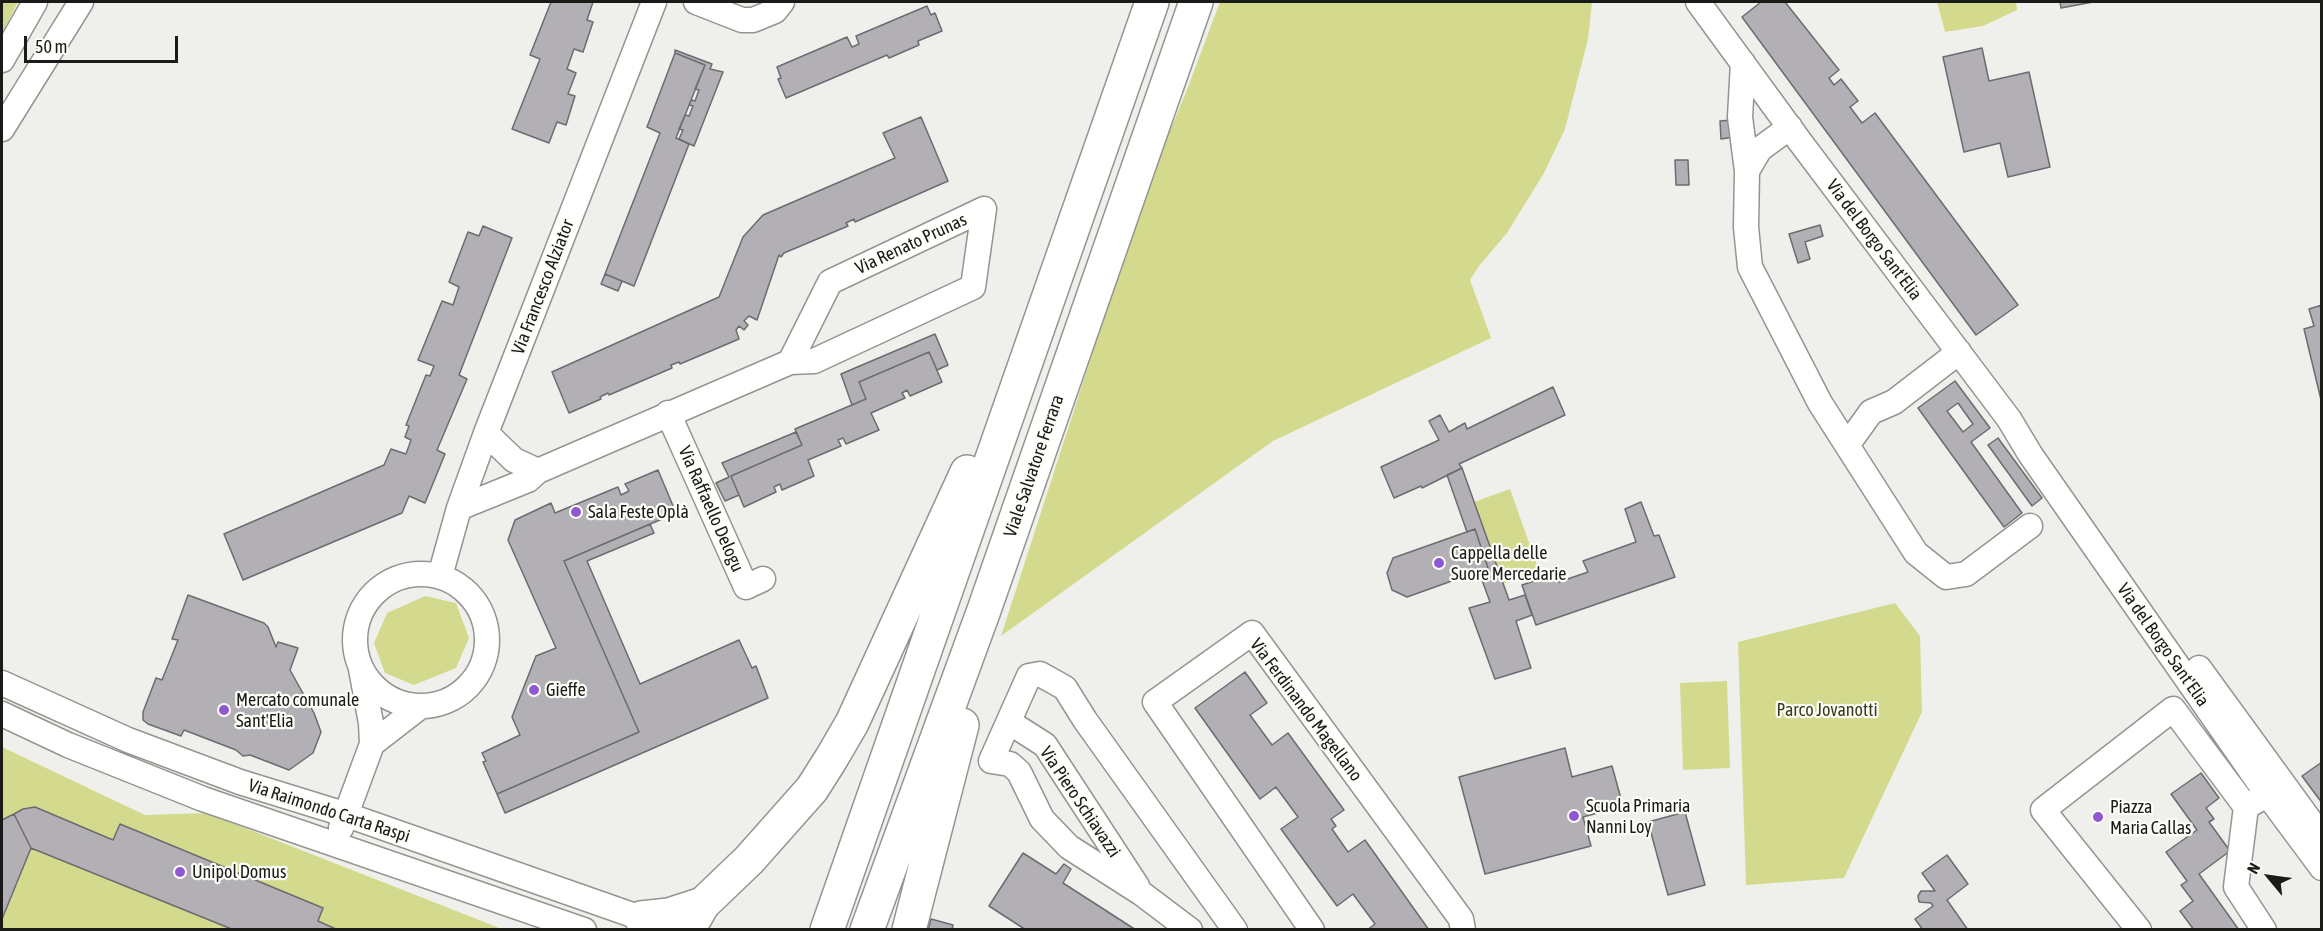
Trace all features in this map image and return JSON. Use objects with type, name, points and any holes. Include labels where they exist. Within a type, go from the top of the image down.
[{"type":"highway","points":[[827,930],[1152,2]]},
{"type":"highway","name":"Viale Salvatore Ferrara","points":[[867,930],[984,610],[1196,2]]},
{"type":"highway","points":[[651,924],[669,915],[695,917],[804,798],[852,723],[972,461],[997,442]]},
{"type":"highway","points":[[909,930],[985,634],[984,610]]},
{"type":"street","points":[[2,60],[36,2]]},
{"type":"street","points":[[2,127],[81,2]]},
{"type":"street","name":"Via Francesco Alziator","points":[[440,576],[459,508],[486,433],[654,2]]},
{"type":"street","points":[[696,2],[742,20],[753,20],[774,11],[782,2]]},
{"type":"street","name":"Via del Borgo Sant'Elia","points":[[1698,2],[2009,419],[2030,454],[2196,692],[2274,788],[2322,837]]},
{"type":"street","points":[[1743,63],[1740,117],[1748,171],[1746,227],[1750,267],[1820,403],[1916,553],[1946,577],[1966,574],[2030,526]]},
{"type":"street","points":[[1748,171],[1760,149],[1790,127]]},
{"type":"street","name":"Via Renato Prunas","points":[[459,508],[502,488],[528,480],[538,471],[668,413],[790,362],[814,361],[973,287],[984,209],[830,282],[790,362]]},
{"type":"street","points":[[1848,444],[1871,412],[1894,402],[1959,352]]},
{"type":"street","name":"Via Raffaello Delogu","points":[[668,413],[746,587],[763,579]]},
{"type":"street","name":"Via del Borgo Sant'Elia","points":[[2009,419],[2039,446],[2274,788],[2322,868]]},
{"type":"street","points":[[486,433],[514,460],[538,471]]},
{"type":"street","points":[[334,844],[347,815],[372,744],[371,723],[356,652],[355,635],[358,619],[366,603],[376,590],[390,581],[406,575],[423,573],[455,582],[468,592],[478,605],[485,620],[488,637],[481,669],[472,683],[460,694],[446,702],[421,706],[397,702],[382,694],[370,683],[361,668]]},
{"type":"street","name":"Via Ferdinando Magellano","points":[[1312,930],[1155,702],[1252,633],[1461,919],[1463,930]]},
{"type":"street","points":[[1190,930],[1141,893],[1069,847],[1042,819],[1019,772],[1010,764],[991,761],[1029,676],[1040,674],[1065,688],[1235,930]]},
{"type":"street","name":"Via Raimondo Carta Raspi","points":[[2,684],[128,740],[214,773],[347,815],[651,924]]},
{"type":"street","points":[[2139,930],[2043,810],[2196,692]]},
{"type":"street","points":[[372,744],[421,706]]},
{"type":"street","points":[[2173,709],[2246,807],[2236,886],[2264,930]]},
{"type":"street","name":"Via Raimondo Carta Raspi","points":[[2,714],[68,745],[151,779],[274,825],[584,930]]},
{"type":"street","name":"Via Piero Schiavazzi","points":[[1009,722],[1045,745],[1141,893]]},
{"type":"street","points":[[2246,807],[2274,788]]},
{"type":"green space","points":[[2,2],[18,2],[2,33]]},
{"type":"green space","points":[[1220,2],[1592,2],[1588,39],[1565,129],[1544,173],[1507,233],[1470,280],[1491,338],[1273,441],[1001,636],[1161,141],[1173,124]]},
{"type":"green space","points":[[1937,2],[2016,2],[2017,10],[1983,26],[1945,32]]},
{"type":"green space","points":[[1510,489],[1539,571],[1502,584],[1474,502]]},
{"type":"green space","points":[[425,596],[456,603],[469,638],[456,668],[414,685],[385,673],[374,643],[387,613]]},
{"type":"green space","name":"Parco Jovanotti","points":[[1895,603],[1920,636],[1922,712],[1844,878],[1746,885],[1738,642]]},
{"type":"green space","points":[[1727,681],[1730,768],[1683,770],[1680,683]]},
{"type":"green space","name":"Unipol Domus","points":[[2,747],[145,815],[207,813],[502,929],[2,929]]},
{"type":"building","points":[[551,2],[593,2],[587,20],[593,22],[583,52],[574,49],[567,69],[576,73],[568,94],[575,96],[566,125],[557,122],[549,143],[512,129],[540,59],[530,55]]},
{"type":"building","points":[[1761,2],[1785,2],[1839,70],[1829,78],[1834,85],[1841,79],[1858,101],[1850,107],[1862,123],[1875,113],[2018,305],[1976,335],[1742,17]]},
{"type":"building","points":[[2060,2],[2093,2],[2061,8]]},
{"type":"building","points":[[927,6],[931,15],[935,13],[942,31],[918,41],[919,45],[889,58],[887,55],[786,98],[778,79],[781,78],[777,67],[847,37],[852,47],[859,44],[856,36]]},
{"type":"building","points":[[1982,48],[1989,81],[2029,72],[2050,167],[2008,177],[2000,143],[1964,152],[1943,57]]},
{"type":"building","points":[[675,50],[712,64],[710,69],[723,72],[694,146],[679,139],[683,130],[679,129],[685,115],[689,116],[693,106],[689,105],[691,100],[695,101],[699,90],[695,89],[705,65],[675,53]]},
{"type":"building","points":[[675,53],[705,65],[676,138],[689,144],[634,286],[605,274],[660,133],[647,127]]},
{"type":"building","points":[[921,117],[948,181],[855,222],[854,219],[846,223],[848,226],[784,253],[781,257],[779,255],[757,320],[749,316],[744,321],[748,325],[744,330],[739,326],[736,330],[739,339],[680,364],[679,362],[671,365],[672,368],[609,395],[608,393],[600,397],[601,399],[569,413],[552,372],[719,297],[743,237],[763,215],[895,158],[883,133]]},
{"type":"building","points":[[1732,120],[1734,137],[1721,139],[1720,121]]},
{"type":"building","points":[[1675,160],[1688,160],[1689,185],[1676,185]]},
{"type":"building","points":[[1820,225],[1823,236],[1805,242],[1810,259],[1798,263],[1789,234]]},
{"type":"building","points":[[483,226],[512,238],[459,375],[467,379],[437,450],[445,454],[425,503],[409,496],[402,513],[243,580],[224,534],[384,465],[391,449],[406,454],[411,440],[405,437],[409,426],[406,425],[426,375],[430,376],[434,366],[418,360],[442,301],[453,305],[459,287],[449,282],[468,232],[479,236]]},
{"type":"building","points":[[605,274],[622,281],[618,291],[601,284]]},
{"type":"building","points":[[2322,305],[2322,404],[2304,329],[2314,326],[2309,309]]},
{"type":"building","points":[[935,334],[948,365],[937,370],[929,352],[859,382],[866,399],[852,405],[841,374]]},
{"type":"building","points":[[929,352],[942,382],[910,396],[907,390],[902,393],[905,398],[871,413],[879,430],[846,444],[843,438],[838,440],[841,446],[808,460],[814,476],[782,490],[780,484],[774,487],[776,492],[744,507],[731,476],[802,445],[795,429],[866,399],[859,382]]},
{"type":"building","points":[[1955,381],[1990,428],[1971,442],[2022,513],[2004,527],[1918,408]],"holes":[[[1958,403],[1973,424],[1963,432],[1947,411]]]},
{"type":"building","points":[[1553,387],[1565,415],[1459,464],[1462,468],[1422,488],[1421,486],[1394,498],[1381,467],[1439,440],[1429,421],[1440,415],[1449,432],[1465,423],[1467,429]]},
{"type":"building","points":[[796,432],[802,445],[731,476],[739,495],[725,501],[716,483],[729,477],[722,463]]},
{"type":"building","points":[[1998,438],[2042,498],[2032,506],[1988,445]]},
{"type":"building","points":[[1462,468],[1509,600],[1525,595],[1532,615],[1516,621],[1531,668],[1495,679],[1469,608],[1490,602],[1479,572],[1488,568],[1475,529],[1467,532],[1447,475]]},
{"type":"building","points":[[658,470],[676,513],[564,561],[639,732],[497,794],[483,762],[486,761],[482,753],[520,735],[512,717],[536,656],[556,648],[508,540],[515,520],[551,503],[555,513],[618,487],[621,495],[629,491],[625,484]]},
{"type":"building","points":[[1641,502],[1654,536],[1659,535],[1675,577],[1536,625],[1522,585],[1556,574],[1559,582],[1588,572],[1583,561],[1636,542],[1625,509]]},
{"type":"building","points":[[650,524],[654,533],[587,561],[640,684],[739,640],[752,668],[756,666],[768,698],[505,813],[497,794],[639,732],[564,561]]},
{"type":"building","name":"Cappella delle Suore Mercedarie","points":[[1475,529],[1488,568],[1407,597],[1392,590],[1387,573],[1393,558]]},
{"type":"building","points":[[188,595],[264,623],[276,647],[278,642],[298,648],[290,670],[314,713],[321,732],[313,753],[289,770],[250,755],[243,756],[236,750],[184,730],[181,736],[143,720],[143,712],[156,678],[162,680],[178,640],[172,639]]},
{"type":"building","points":[[1245,672],[1267,703],[1250,715],[1272,745],[1288,733],[1344,810],[1331,819],[1336,826],[1332,829],[1348,852],[1365,840],[1429,930],[1367,930],[1375,924],[1353,894],[1337,906],[1281,829],[1298,817],[1276,787],[1260,799],[1195,708]]},
{"type":"building","points":[[1565,748],[1572,777],[1612,766],[1623,806],[1583,817],[1591,846],[1485,874],[1459,777]]},
{"type":"building","points":[[2322,762],[2322,803],[2302,776]]},
{"type":"building","points":[[2201,773],[2219,798],[2206,808],[2214,819],[2209,822],[2230,851],[2199,874],[2239,930],[2194,930],[2180,911],[2193,901],[2181,885],[2187,881],[2166,852],[2197,830],[2171,794]]},
{"type":"building","points":[[35,807],[113,840],[120,824],[323,908],[318,921],[338,930],[234,930],[31,848],[14,814],[23,809]]},
{"type":"building","points":[[1685,812],[1705,885],[1668,895],[1648,822]]},
{"type":"building","points":[[14,814],[31,848],[2,919],[2,820]]},
{"type":"building","points":[[1023,853],[1056,874],[1064,864],[1071,869],[1063,883],[1136,930],[1026,930],[989,906]]},
{"type":"building","points":[[1947,855],[1968,884],[1947,900],[1968,930],[1923,930],[1915,919],[1933,906],[1931,903],[1919,902],[1918,896],[1921,891],[1935,891],[1922,873]]},
{"type":"building","points":[[931,919],[953,925],[952,930],[928,930]]},
{"type":"place","name":"Sala Feste Oplà","points":[[576,512]]},
{"type":"place","name":"Cappella delle Suore Mercedarie","points":[[1439,563]]},
{"type":"place","name":"Gieffe","points":[[534,690]]},
{"type":"place","name":"Mercato comunale Sant'Elia","points":[[224,710]]},
{"type":"place","name":"Scuola Primaria Nanni Loy","points":[[1574,816]]},
{"type":"place","name":"Piazza Maria Callas","points":[[2098,817]]},
{"type":"place","name":"Unipol Domus","points":[[180,872]]}]
